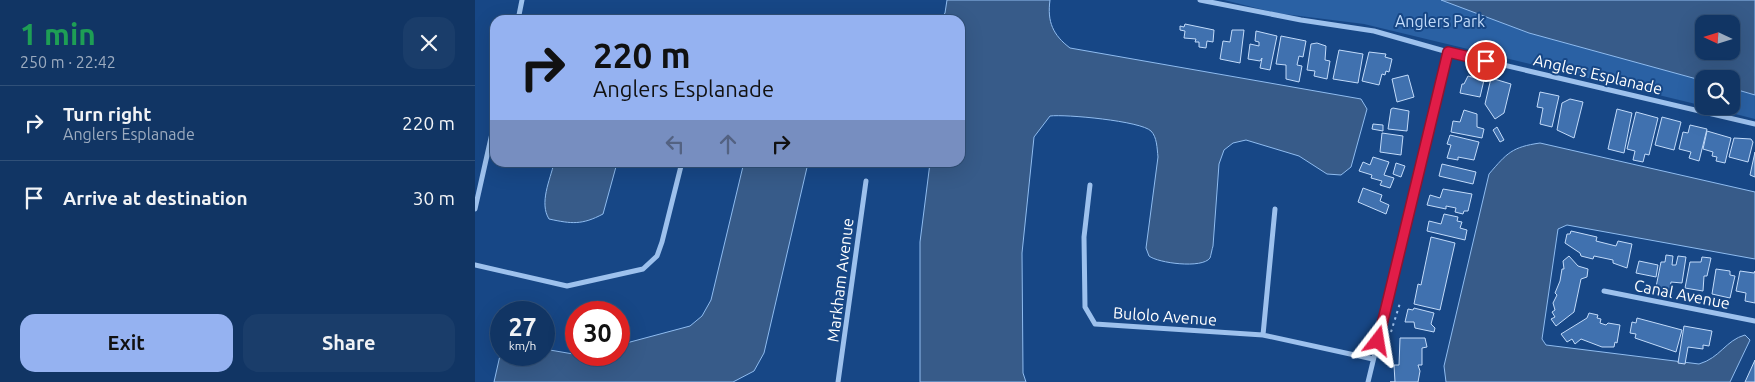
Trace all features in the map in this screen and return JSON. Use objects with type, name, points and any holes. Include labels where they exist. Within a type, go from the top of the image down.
[{"type":"street","points":[[519,15],[522,0]]},
{"type":"street","name":"Anglers Esplanade","points":[[1200,0],[1301,20],[1374,31],[1448,52],[1755,124]]},
{"type":"street","points":[[1368,382],[1448,52]]},
{"type":"street","points":[[475,209],[490,142]]},
{"type":"street","points":[[475,265],[567,286],[643,269],[657,256],[681,167]]},
{"type":"street","name":"Markham Avenue","points":[[838,382],[866,181]]},
{"type":"street","name":"Bulolo Avenue","points":[[1090,185],[1084,237],[1085,308],[1095,324],[1263,335],[1373,359]]},
{"type":"street","points":[[1263,335],[1275,209]]},
{"type":"street","name":"Canal Avenue","points":[[1604,291],[1755,321]]},
{"type":"path","points":[[1391,332],[1400,303]]},
{"type":"green space","name":"Anglers Park","points":[[1224,0],[1441,0],[1529,33],[1695,79],[1695,104],[1364,24],[1276,13]]},
{"type":"green space","points":[[1740,91],[1755,95],[1755,119],[1739,115]]},
{"type":"shaded area","points":[[947,0],[1050,0],[1049,15],[1055,33],[1070,48],[1361,99],[1367,109],[1351,167],[1341,175],[1327,174],[1299,156],[1246,140],[1233,143],[1224,150],[1219,164],[1213,246],[1210,258],[1190,264],[1170,263],[1149,256],[1146,248],[1158,157],[1156,139],[1153,133],[1144,127],[1119,121],[1086,117],[1050,116],[1034,137],[1022,253],[1023,373],[1026,382],[920,382],[920,242],[929,167],[965,167],[965,15],[944,15]]},
{"type":"shaded area","points":[[1441,0],[1755,0],[1755,95],[1740,91],[1740,70],[1695,70],[1695,79],[1529,33]]},
{"type":"shaded area","points":[[1540,143],[1755,192],[1755,259],[1567,225],[1558,229],[1542,339],[1546,345],[1699,364],[1712,358],[1738,337],[1745,335],[1750,340],[1730,382],[1446,382],[1444,366],[1489,174],[1511,152]]},
{"type":"shaded area","points":[[553,167],[616,167],[603,214],[583,222],[564,222],[549,219],[545,206]]},
{"type":"shaded area","points":[[743,167],[807,167],[764,353],[754,371],[733,382],[494,382],[498,366],[555,366],[555,351],[565,353],[565,366],[630,366],[630,342],[690,326],[702,316],[711,300]]},
{"type":"building","points":[[1185,24],[1214,30],[1213,42],[1207,41],[1206,48],[1199,47],[1199,42],[1195,42],[1196,39],[1184,38],[1185,31],[1180,30],[1180,26],[1184,27]]},
{"type":"building","points":[[1232,30],[1244,30],[1240,63],[1220,59],[1223,41],[1230,42]]},
{"type":"building","points":[[1256,31],[1277,36],[1270,70],[1260,68],[1262,58],[1260,61],[1248,59],[1250,44],[1259,46],[1259,42],[1255,41]]},
{"type":"building","points":[[1281,36],[1306,41],[1303,57],[1299,56],[1297,65],[1302,66],[1299,82],[1286,79],[1286,65],[1276,64]]},
{"type":"building","points":[[1317,43],[1326,46],[1325,60],[1330,61],[1327,79],[1314,76],[1315,71],[1307,70],[1311,44]]},
{"type":"building","points":[[1339,50],[1363,54],[1358,83],[1333,79]]},
{"type":"building","points":[[1369,52],[1386,54],[1385,57],[1392,59],[1389,72],[1386,71],[1385,75],[1382,74],[1379,85],[1362,81]]},
{"type":"building","points":[[1408,75],[1414,97],[1397,102],[1392,79]]},
{"type":"building","points":[[1468,76],[1484,80],[1480,97],[1460,93],[1462,84],[1464,84]]},
{"type":"building","points":[[1491,78],[1511,84],[1504,113],[1495,119],[1485,104]]},
{"type":"building","points":[[1540,92],[1559,96],[1552,127],[1540,124],[1543,108],[1537,107]]},
{"type":"building","points":[[1570,99],[1583,102],[1574,138],[1557,130],[1562,103]]},
{"type":"building","points":[[1391,109],[1409,111],[1407,131],[1388,129]]},
{"type":"building","points":[[1617,109],[1632,113],[1624,153],[1608,149]]},
{"type":"building","points":[[1464,110],[1477,114],[1477,127],[1484,129],[1482,138],[1451,132],[1453,121],[1460,122]]},
{"type":"building","points":[[1636,112],[1658,118],[1649,155],[1645,154],[1643,162],[1633,160],[1635,151],[1627,149]]},
{"type":"building","points":[[1662,117],[1681,122],[1674,150],[1655,145]]},
{"type":"building","points":[[1373,124],[1383,125],[1383,131],[1372,129]]},
{"type":"building","points":[[1690,125],[1707,129],[1699,161],[1689,158],[1691,152],[1679,149],[1683,132],[1688,133]]},
{"type":"building","points":[[1497,127],[1504,140],[1500,142],[1493,130]]},
{"type":"building","points":[[1707,131],[1731,138],[1725,163],[1716,161],[1717,157],[1712,156],[1713,152],[1703,149]]},
{"type":"building","points":[[1382,133],[1403,136],[1401,155],[1380,152]]},
{"type":"building","points":[[1450,135],[1479,142],[1474,160],[1458,157],[1458,160],[1447,158],[1451,145],[1447,144]]},
{"type":"building","points":[[1734,138],[1751,139],[1753,142],[1748,162],[1729,157]]},
{"type":"building","points":[[1755,152],[1755,177],[1750,175]]},
{"type":"building","points":[[1373,157],[1389,162],[1384,175],[1394,178],[1390,188],[1380,185],[1382,181],[1371,178],[1372,175],[1359,171],[1363,162],[1370,165]]},
{"type":"building","points":[[1396,163],[1405,166],[1401,177],[1393,174]]},
{"type":"building","points":[[1442,164],[1476,172],[1473,184],[1439,176]]},
{"type":"building","points":[[1363,188],[1382,195],[1380,201],[1389,205],[1386,214],[1358,202]]},
{"type":"building","points":[[1443,189],[1472,194],[1468,211],[1464,211],[1463,214],[1455,212],[1456,208],[1446,206],[1446,209],[1427,205],[1430,195],[1440,198]]},
{"type":"building","points":[[1444,214],[1458,217],[1457,221],[1462,222],[1460,228],[1467,230],[1465,240],[1427,231],[1429,221],[1441,224]]},
{"type":"building","points":[[1571,231],[1597,237],[1596,241],[1616,246],[1618,241],[1632,244],[1627,268],[1613,263],[1613,260],[1594,256],[1593,259],[1581,256],[1580,253],[1565,243],[1567,234],[1570,234]]},
{"type":"building","points":[[1431,237],[1455,243],[1440,310],[1414,304],[1418,284],[1421,285]]},
{"type":"building","points":[[1666,255],[1673,256],[1672,265],[1676,265],[1678,256],[1686,257],[1682,283],[1671,282],[1670,289],[1656,287],[1661,262],[1665,262]]},
{"type":"building","points":[[1569,256],[1578,266],[1588,269],[1587,277],[1581,279],[1574,312],[1556,326],[1551,319],[1555,317],[1552,312],[1555,310],[1553,303],[1557,295],[1555,293],[1562,269],[1564,269],[1563,261]]},
{"type":"building","points":[[1702,257],[1711,258],[1707,276],[1704,276],[1703,291],[1685,288],[1690,262],[1701,262]]},
{"type":"building","points":[[1639,261],[1658,265],[1656,277],[1636,273]]},
{"type":"building","points":[[1716,269],[1730,271],[1730,275],[1735,276],[1730,298],[1712,294]]},
{"type":"building","points":[[1740,271],[1754,273],[1755,271],[1755,303],[1745,301],[1746,293],[1736,291]]},
{"type":"building","points":[[1414,308],[1434,313],[1431,324],[1435,328],[1434,332],[1415,328],[1414,322],[1405,322],[1408,309],[1413,310]]},
{"type":"building","points":[[1589,313],[1598,315],[1597,318],[1601,319],[1600,323],[1620,325],[1617,343],[1615,342],[1614,347],[1602,347],[1581,339],[1575,344],[1572,339],[1567,342],[1561,334],[1587,318]]},
{"type":"building","points":[[1637,318],[1682,330],[1676,352],[1635,338],[1636,334],[1630,333],[1632,322],[1636,323]]},
{"type":"building","points":[[1684,326],[1712,331],[1709,346],[1703,345],[1703,349],[1688,347],[1685,364],[1678,363]]},
{"type":"building","points":[[1400,338],[1425,338],[1427,347],[1422,348],[1422,365],[1418,365],[1420,371],[1418,382],[1395,382],[1394,365],[1399,365]]},
{"type":"building","points":[[1755,360],[1755,382],[1745,382]]},
{"type":"route","points":[[1378,341],[1448,52],[1486,61]]}]
